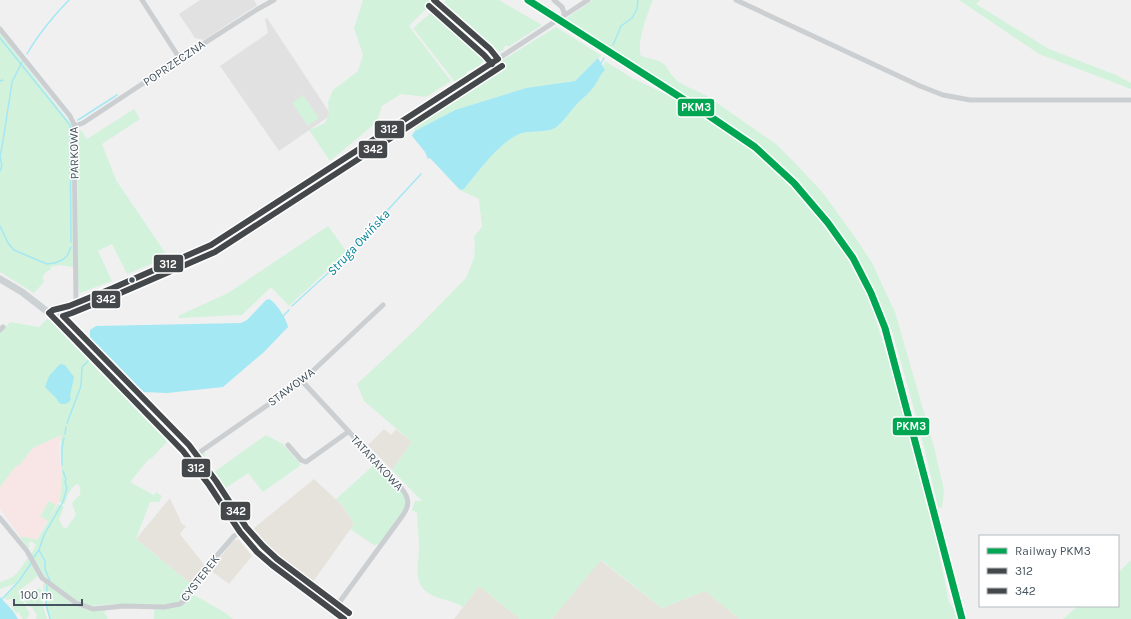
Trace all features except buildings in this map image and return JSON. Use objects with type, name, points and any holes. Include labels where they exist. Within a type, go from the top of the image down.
[{"type":"main road","points":[[0,279],[22,292],[49,313],[172,438],[190,459],[240,532],[265,559],[344,619]]},
{"type":"street","points":[[142,0],[180,59]]},
{"type":"street","name":"POPRZECZNA","points":[[75,126],[83,123],[180,59],[274,0]]},
{"type":"street","points":[[434,0],[498,59]]},
{"type":"street","points":[[554,0],[562,7],[565,15]]},
{"type":"street","points":[[49,313],[53,310],[69,306],[211,245],[588,0]]},
{"type":"street","points":[[736,0],[920,86],[943,95],[970,100],[1131,100]]},
{"type":"street","name":"PARKOWA","points":[[0,29],[70,116],[75,126],[76,303]]},
{"type":"street","points":[[485,46],[489,53],[490,64]]},
{"type":"street","name":"STAWOWA","points":[[190,459],[302,381],[383,305]]},
{"type":"street","points":[[56,320],[69,306]]},
{"type":"street","name":"TATARAKOWA","points":[[302,381],[404,492],[408,499],[408,505],[403,515],[333,611]]},
{"type":"street","points":[[288,445],[301,460],[306,462],[348,432]]},
{"type":"street","name":"CYSTEREK","points":[[0,518],[27,551],[42,578],[67,598],[85,608],[93,609],[124,606],[164,607],[180,604],[186,599],[207,567],[234,536],[240,532]]},
{"type":"shaded area","points":[[200,0],[254,0],[257,5],[204,40],[195,38],[179,14]]},
{"type":"shaded area","points":[[267,18],[331,115],[279,151],[220,66],[268,33],[265,19]]},
{"type":"shaded area","points":[[384,429],[391,435],[396,429],[412,442],[392,470],[368,445]]},
{"type":"shaded area","points":[[61,435],[59,443],[62,485],[59,501],[36,540],[20,536],[0,509],[0,487],[16,466],[19,465],[33,448]]},
{"type":"shaded area","points":[[314,479],[344,507],[354,524],[310,586],[284,568],[276,558],[248,533]]},
{"type":"shaded area","points":[[170,498],[182,524],[186,526],[180,534],[205,566],[192,585],[136,539]]},
{"type":"shaded area","points":[[234,540],[239,540],[252,556],[229,584],[210,570]]},
{"type":"shaded area","points":[[600,560],[662,608],[705,591],[740,619],[552,619]]},
{"type":"shaded area","points":[[479,586],[520,619],[454,619]]},
{"type":"green space","points":[[363,0],[428,0],[432,3],[409,26],[451,81],[426,97],[401,94],[382,106],[377,122],[330,161],[309,130],[325,123],[329,114],[328,102],[333,90],[358,71],[363,55],[354,28]]},
{"type":"green space","points":[[446,0],[499,0],[542,25],[508,47],[507,45],[503,48],[504,50],[499,52],[443,4]]},
{"type":"green space","points":[[593,0],[653,0],[641,36],[641,56],[659,61],[666,66],[678,82],[707,96],[776,144],[823,193],[857,240],[872,263],[895,312],[934,447],[944,490],[942,508],[938,507],[918,422],[892,331],[857,256],[811,197],[734,127],[564,20]]},
{"type":"green space","points":[[959,0],[980,0],[976,4],[1049,49],[1116,75],[1131,83],[1131,89],[1039,54]]},
{"type":"green space","points":[[438,7],[484,49],[485,57],[482,63],[471,71],[466,72],[467,74],[455,82],[413,28]]},
{"type":"green space","points":[[556,27],[602,56],[598,58],[575,81],[526,88],[455,110],[415,131],[410,119],[455,89],[461,93],[490,73],[488,69]]},
{"type":"green space","points":[[0,33],[72,125],[73,267],[59,265],[51,267],[51,269],[43,276],[44,282],[34,293],[0,272]]},
{"type":"green space","points":[[605,61],[632,78],[672,97],[700,114],[740,140],[765,160],[786,179],[825,223],[851,261],[869,298],[901,400],[926,490],[949,602],[954,609],[957,619],[740,619],[705,591],[662,608],[601,560],[552,619],[520,619],[479,586],[463,607],[432,595],[423,588],[418,578],[419,547],[417,513],[412,510],[415,501],[422,501],[392,470],[412,442],[364,401],[357,384],[415,330],[466,278],[474,258],[474,236],[482,227],[479,199],[460,190],[464,189],[489,158],[511,138],[523,133],[552,130],[558,126],[595,86],[601,74],[605,70],[603,66]]},
{"type":"green space","points":[[303,95],[319,118],[308,126],[292,103]]},
{"type":"green space","points":[[134,109],[140,119],[102,144],[116,180],[168,257],[127,274],[112,244],[98,251],[112,281],[80,293],[78,286],[78,132],[81,130],[87,139]]},
{"type":"green space","points":[[328,226],[346,251],[289,306],[271,287],[242,315],[179,318],[178,316],[228,293]]},
{"type":"green space","points":[[48,318],[168,439],[168,441],[151,459],[150,458],[148,460],[130,482],[154,495],[156,492],[162,496],[159,502],[150,502],[136,539],[192,585],[182,600],[171,605],[118,604],[87,606],[80,603],[43,576],[31,554],[36,545],[31,541],[28,544],[30,546],[28,548],[20,536],[37,540],[48,521],[40,516],[49,501],[56,505],[50,517],[58,504],[64,507],[59,519],[63,527],[66,529],[76,515],[72,503],[80,494],[79,485],[77,484],[70,490],[65,504],[59,502],[62,485],[61,435],[33,448],[19,465],[16,466],[0,487],[0,333],[10,322],[39,327]]},
{"type":"green space","points":[[266,435],[283,444],[301,465],[263,492],[248,473],[220,492],[216,491],[195,461],[196,456],[204,452],[204,459],[214,472]]},
{"type":"green space","points":[[375,464],[398,487],[406,502],[403,512],[396,523],[379,544],[374,545],[350,529],[354,524],[344,507],[336,499]]},
{"type":"green space","points":[[28,558],[38,576],[18,592],[30,614],[26,619],[23,619],[12,607],[16,602],[13,598],[7,600],[4,597],[17,583],[0,589],[0,582],[14,576]]},
{"type":"green space","points":[[1131,560],[1131,619],[1063,619],[1077,607],[1119,607],[1119,572]]},
{"type":"green space","points":[[46,582],[79,607],[93,610],[107,609],[104,613],[108,617],[107,619],[50,619],[46,608],[43,587]]},
{"type":"green space","points":[[40,588],[42,592],[38,593],[39,597],[42,596],[47,619],[36,619],[37,616],[32,607],[29,607],[25,601],[31,593]]},
{"type":"green space","points":[[194,595],[224,612],[233,619],[154,619],[154,608],[162,609],[180,606]]},
{"type":"water","points":[[598,58],[605,70],[593,88],[561,123],[552,130],[528,132],[511,138],[489,158],[464,189],[460,190],[430,158],[428,159],[425,152],[412,136],[415,131],[455,110],[526,88],[575,81]]},
{"type":"water","points":[[269,299],[281,312],[288,327],[264,352],[223,387],[167,393],[141,392],[100,352],[90,338],[90,330],[96,326],[241,323],[247,320],[266,300]]},
{"type":"water","points":[[60,364],[65,365],[74,377],[70,396],[71,399],[68,403],[64,404],[59,403],[45,387],[49,376]]},
{"type":"water","points":[[0,597],[13,611],[18,619],[0,619]]},
{"type":"waterway","points":[[27,54],[46,26],[69,0]]},
{"type":"waterway","points":[[613,45],[621,26],[632,18],[637,9],[638,0]]},
{"type":"waterway","points":[[0,38],[70,125],[71,242]]},
{"type":"waterway","points":[[600,65],[604,58]]},
{"type":"waterway","points":[[0,171],[2,166],[0,157],[12,82],[22,62]]},
{"type":"waterway","points":[[78,120],[117,95]]},
{"type":"waterway","name":"Struga Owińska","points":[[292,306],[338,264],[421,174]]},
{"type":"waterway","points":[[0,226],[8,243],[14,250],[47,264],[62,260],[67,256],[71,247]]},
{"type":"waterway","name":"Struga Owińska","points":[[282,317],[289,310]]},
{"type":"waterway","name":"Struga Owińska","points":[[67,423],[81,386],[82,367],[88,361]]},
{"type":"waterway","name":"Struga Owińska","points":[[65,434],[66,427]]},
{"type":"waterway","name":"Struga Owińska","points":[[62,465],[62,448],[64,438]]},
{"type":"waterway","name":"Struga Owińska","points":[[34,557],[39,550],[44,535],[63,502],[67,488],[63,471]]},
{"type":"waterway","points":[[39,550],[45,561],[45,569],[50,581]]},
{"type":"waterway","name":"Struga Owińska","points":[[0,601],[19,581],[31,563]]},
{"type":"waterway","points":[[47,586],[46,604],[50,619]]},
{"type":"rail line","name":"PKM3","points":[[528,0],[705,113],[755,147],[794,183],[828,223],[853,258],[871,293],[885,328],[962,619]]},
{"type":"transit line","name":"312","points":[[434,0],[490,49],[498,59]]},
{"type":"transit line","name":"342","points":[[429,6],[484,55],[492,64]]},
{"type":"transit line","name":"312","points":[[49,313],[53,310],[69,306],[113,288],[211,245],[498,59]]},
{"type":"transit line","name":"342","points":[[349,613],[277,559],[263,546],[246,527],[216,481],[189,445],[63,316],[116,295],[215,252],[502,66]]},
{"type":"transit line","name":"312","points":[[49,313],[183,451],[209,485],[240,532],[257,552],[344,619]]}]
